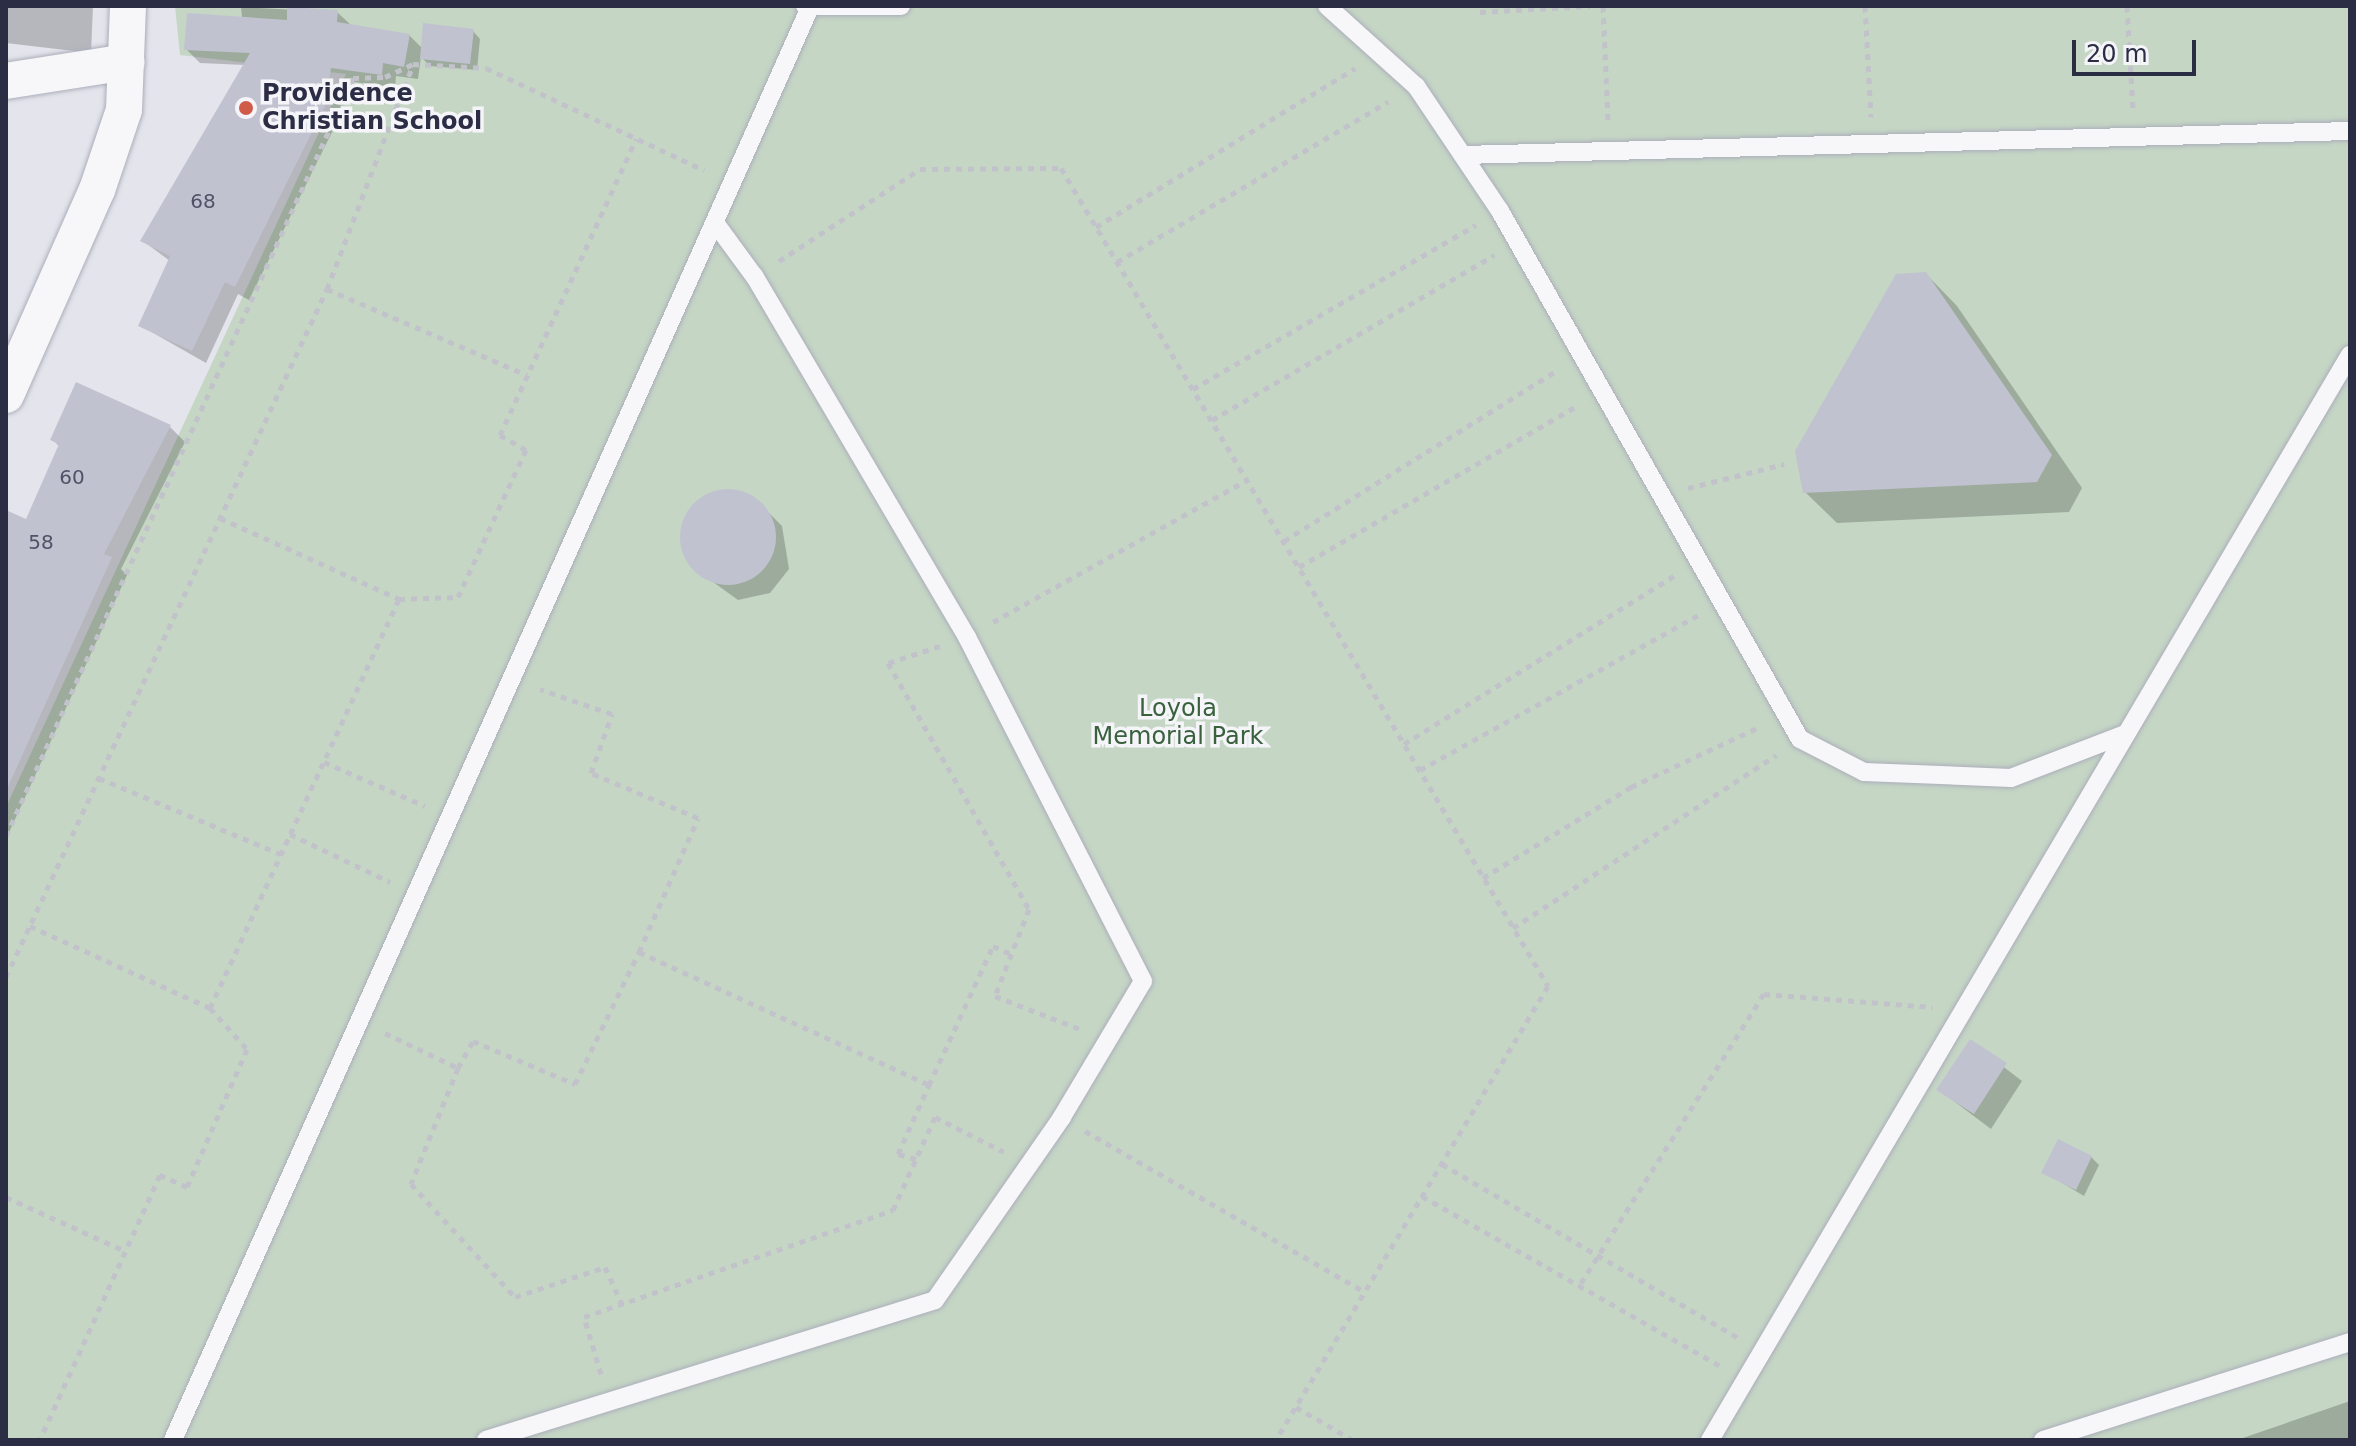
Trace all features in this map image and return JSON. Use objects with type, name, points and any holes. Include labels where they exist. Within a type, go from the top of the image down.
[{"type":"street","points":[[6,395],[97,190],[124,110],[128,6]]},
{"type":"street","points":[[6,81],[127,62]]},
{"type":"lane","points":[[173,1440],[735,185],[807,9],[901,6]]},
{"type":"lane","points":[[1327,6],[1384,50],[1416,86],[1500,211],[1800,739],[1864,772],[2011,778],[2125,734]]},
{"type":"lane","points":[[1463,155],[2350,131]]},
{"type":"lane","points":[[486,1440],[935,1300],[1062,1117],[1143,981],[967,637],[754,276],[716,224]]},
{"type":"lane","points":[[1710,1440],[2350,355]]},
{"type":"lane","points":[[2043,1440],[2350,1342]]},
{"type":"path","points":[[1480,12],[1590,6]]},
{"type":"path","points":[[1603,6],[1609,151]]},
{"type":"path","points":[[1865,6],[1873,144]]},
{"type":"path","points":[[2127,6],[2135,137]]},
{"type":"path","points":[[1096,227],[1384,50]]},
{"type":"path","points":[[6,836],[353,78],[385,77],[413,64],[486,68],[735,185]]},
{"type":"path","points":[[6,977],[327,289],[413,64]]},
{"type":"path","points":[[1117,262],[1416,86]]},
{"type":"path","points":[[220,518],[399,599],[458,597],[526,450],[500,435],[636,139]]},
{"type":"path","points":[[754,276],[920,169],[1061,168],[1548,986],[1278,1439]]},
{"type":"path","points":[[1193,389],[1500,211]]},
{"type":"path","points":[[1212,420],[1517,241]]},
{"type":"path","points":[[327,289],[527,375]]},
{"type":"path","points":[[1284,541],[1582,355]]},
{"type":"path","points":[[1299,567],[1602,391]]},
{"type":"path","points":[[1661,495],[1784,464]]},
{"type":"path","points":[[1108,1040],[995,996],[1029,909],[888,663],[967,637],[1247,480]]},
{"type":"path","points":[[1404,744],[1698,561]]},
{"type":"path","points":[[210,1008],[399,599]]},
{"type":"path","points":[[1420,770],[1722,602]]},
{"type":"path","points":[[513,679],[612,714],[591,773],[698,818],[639,952],[575,1084],[473,1041],[458,1068],[411,1184],[515,1297],[605,1267],[622,1304]]},
{"type":"path","points":[[1483,878],[1631,787],[1786,714]]},
{"type":"path","points":[[1513,928],[1800,739]]},
{"type":"path","points":[[324,762],[451,818]]},
{"type":"path","points":[[99,778],[281,854]]},
{"type":"path","points":[[290,834],[417,895]]},
{"type":"path","points":[[30,926],[210,1008],[247,1049],[187,1187],[160,1175],[40,1440]]},
{"type":"path","points":[[916,1159],[898,1154],[993,946],[1011,954]]},
{"type":"path","points":[[639,952],[929,1085]]},
{"type":"path","points":[[1581,1283],[1764,994],[1966,1009]]},
{"type":"path","points":[[360,1021],[458,1068]]},
{"type":"path","points":[[584,1317],[893,1210],[935,1117],[1029,1164]]},
{"type":"path","points":[[1062,1117],[1365,1292]]},
{"type":"path","points":[[1442,1164],[1763,1352]]},
{"type":"path","points":[[1422,1196],[1581,1283],[1747,1381]]},
{"type":"path","points":[[6,1197],[125,1251]]},
{"type":"path","points":[[1296,1407],[1353,1440]]},
{"type":"green space","name":"Loyola Memorial Park","points":[[175,6],[2350,6],[2350,1440],[6,1440],[6,807],[346,74],[180,55]]},
{"type":"building","points":[[287,7],[338,10],[337,22],[410,34],[404,67],[383,63],[382,75],[331,68],[325,106],[235,287],[225,282],[192,351],[138,326],[170,256],[140,241],[250,53],[184,50],[187,13],[287,20]]},
{"type":"building","points":[[423,23],[474,29],[470,64],[420,59]]},
{"type":"building","points":[[1926,272],[2052,455],[2037,482],[1803,493],[1795,451],[1896,274]]},
{"type":"building","points":[[76,382],[171,425],[104,554],[112,557],[6,791],[6,510],[26,519],[59,444],[50,440]]},
{"type":"building","points":[[728,489],[746,493],[762,503],[772,519],[776,537],[772,555],[762,571],[746,581],[728,585],[710,581],[694,571],[684,555],[680,537],[684,519],[694,503],[710,493]]},
{"type":"building","points":[[1970,1039],[2007,1063],[1974,1114],[1936,1090]]},
{"type":"building","points":[[2058,1139],[2092,1156],[2076,1190],[2041,1173]]},
{"type":"place","name":"Providence Christian School","points":[[246,108]]}]
